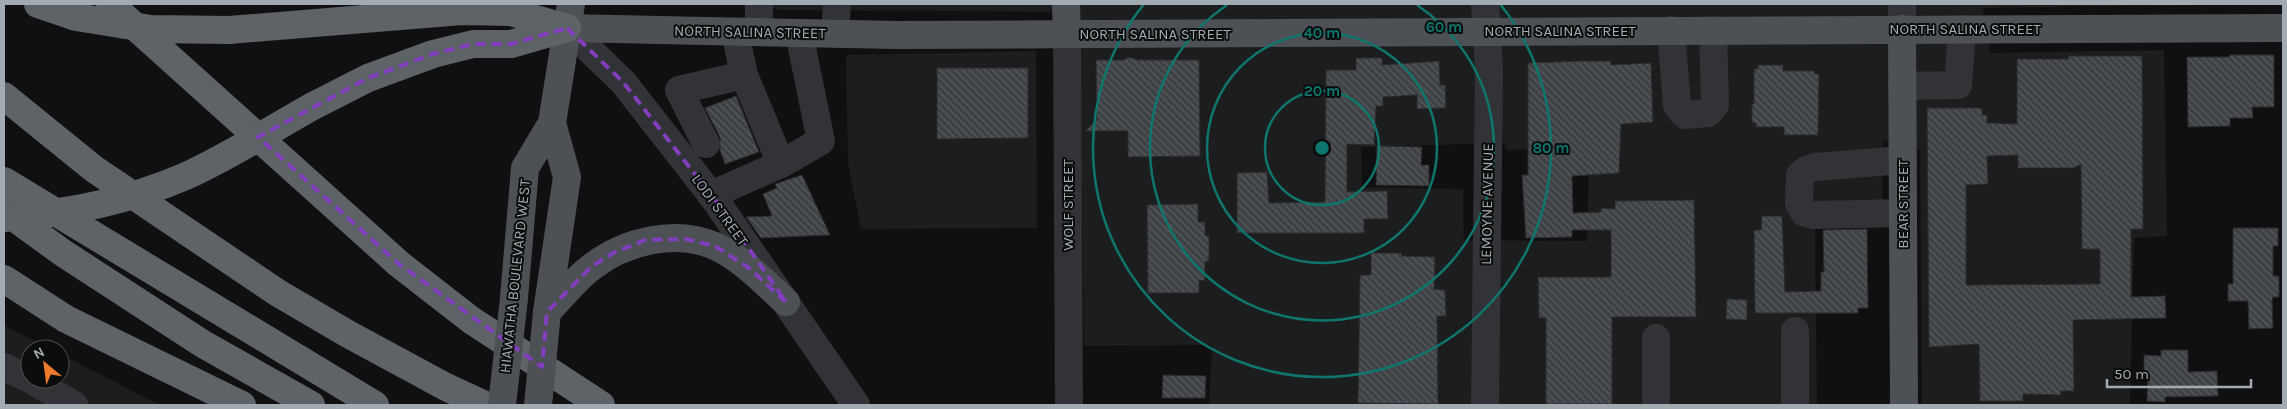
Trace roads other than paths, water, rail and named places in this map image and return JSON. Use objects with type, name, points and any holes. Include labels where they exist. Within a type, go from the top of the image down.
[{"type":"highway","points":[[38,4],[76,17],[152,29],[229,30],[462,11],[569,16]]},
{"type":"highway","points":[[110,4],[399,264],[471,320],[601,405]]},
{"type":"highway","points":[[130,4],[207,90]]},
{"type":"highway","points":[[4,218],[45,215],[85,208],[133,196],[187,175],[368,78],[433,54],[474,44],[511,44],[569,16]]},
{"type":"highway","points":[[4,96],[101,174],[278,292],[348,334],[446,387],[485,405]]},
{"type":"highway","points":[[4,159],[63,204],[220,313]]},
{"type":"highway","points":[[4,181],[375,405]]},
{"type":"highway","points":[[4,210],[63,253],[203,344],[312,405]]},
{"type":"highway","points":[[4,279],[66,319],[231,402]]},
{"type":"main road","name":"WOLF STREET","points":[[1066,4],[1067,34]]},
{"type":"main road","name":"NORTH SALINA STREET","points":[[569,16],[747,32],[834,34],[1713,30],[1902,16],[1962,29],[2283,28]]},
{"type":"main road","name":"HIAWATHA BOULEVARD WEST","points":[[502,405],[514,298],[525,168],[552,123],[569,16]]},
{"type":"main road","name":"BEAR STREET","points":[[1902,16],[1904,405]]},
{"type":"main road","name":"HIAWATHA BOULEVARD WEST","points":[[538,405],[547,312],[567,177],[552,123]]},
{"type":"main road","points":[[547,312],[592,267],[613,253],[646,240],[686,239],[715,246],[749,268],[786,302]]},
{"type":"street","points":[[759,4],[747,32],[744,75],[782,164]]},
{"type":"street","points":[[834,34],[836,4]]},
{"type":"street","name":"LEMOYNE AVENUE","points":[[1485,4],[1489,70],[1485,405]]},
{"type":"street","name":"LODI STREET","points":[[569,16],[711,195],[856,405]]},
{"type":"street","points":[[1902,86],[1958,86],[1962,29]]},
{"type":"street","points":[[1671,30],[1677,106],[1685,115],[1708,113],[1716,105],[1713,30]]},
{"type":"street","points":[[711,195],[782,164],[821,141],[799,33]]},
{"type":"street","name":"WOLF STREET","points":[[1067,34],[1069,405]]},
{"type":"street","points":[[706,144],[679,90],[744,75]]},
{"type":"street","points":[[1903,160],[1815,167],[1806,170],[1800,175],[1799,204],[1805,213],[1814,215],[1903,213]]},
{"type":"street","points":[[1795,331],[1795,405]]},
{"type":"street","points":[[1656,338],[1656,405]]},
{"type":"street","points":[[4,367],[20,374]]},
{"type":"street","points":[[47,389],[74,405]]}]
